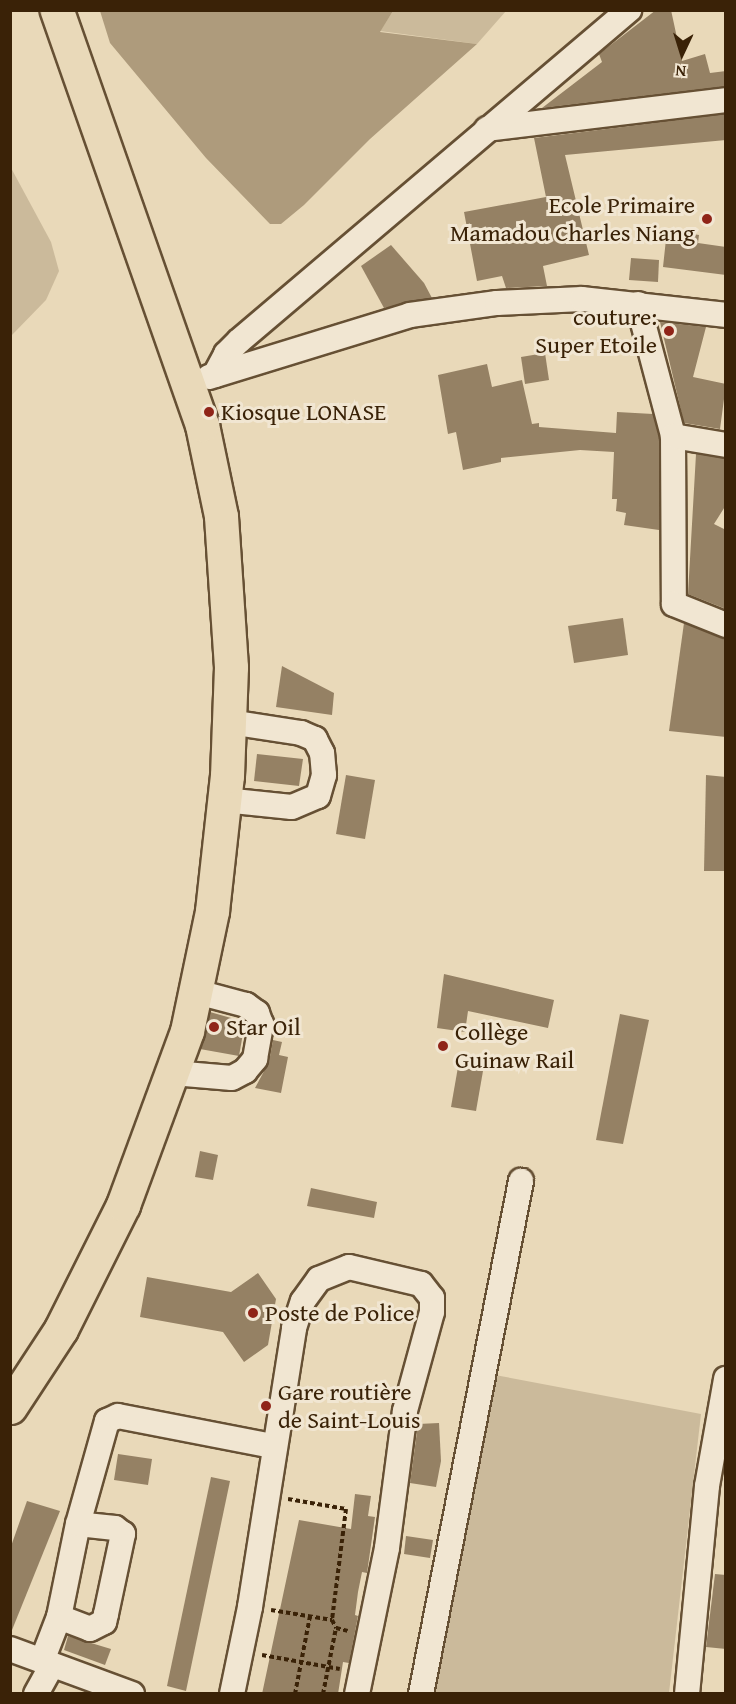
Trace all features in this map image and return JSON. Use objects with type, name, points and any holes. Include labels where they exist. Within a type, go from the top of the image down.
[{"type":"highway","points":[[10,1407],[42,1363],[103,1248],[141,1163],[173,1073],[197,992],[212,911],[224,800],[229,722],[229,602],[221,516],[202,379],[57,10]]},
{"type":"street","points":[[202,379],[239,341],[629,10]]},
{"type":"street","points":[[487,129],[726,100]]},
{"type":"street","points":[[202,379],[410,315],[536,301],[638,304],[726,315]]},
{"type":"street","points":[[638,304],[673,436],[674,604],[726,625]]},
{"type":"street","points":[[673,436],[726,445]]},
{"type":"street","points":[[224,800],[292,807],[318,796],[324,775],[322,753],[315,739],[301,733],[229,722]]},
{"type":"street","points":[[173,1073],[232,1078],[245,1071],[255,1059],[261,1024],[257,1013],[246,1005],[197,992]]},
{"type":"street","points":[[421,1694],[521,1182]]},
{"type":"street","points":[[232,1694],[250,1607],[272,1446],[294,1328],[303,1301],[318,1279],[349,1267],[421,1284],[432,1298],[432,1312],[405,1411],[387,1548],[357,1694]]},
{"type":"street","points":[[687,1694],[696,1580],[726,1379]]},
{"type":"street","points":[[36,1694],[59,1617],[78,1524],[102,1432],[107,1421],[118,1416],[272,1446]]},
{"type":"street","points":[[59,1617],[90,1629],[104,1622],[123,1540],[120,1529],[78,1524]]},
{"type":"street","points":[[10,1649],[132,1694]]},
{"type":"path","points":[[266,1495],[346,1509],[332,1620],[336,1628],[323,1694]]},
{"type":"path","points":[[250,1607],[332,1620]]},
{"type":"path","points":[[295,1694],[310,1616]]},
{"type":"path","points":[[336,1628],[370,1635]]},
{"type":"path","points":[[240,1652],[328,1667]]},
{"type":"shaded area","points":[[100,11],[393,11],[380,32],[477,44],[370,139],[304,205],[281,224],[270,224],[206,158],[110,43]]},
{"type":"shaded area","points":[[393,11],[506,11],[477,44],[380,31]]},
{"type":"shaded area","points":[[10,166],[51,242],[59,271],[46,300],[11,336]]},
{"type":"shaded area","points":[[495,1375],[701,1414],[669,1693],[424,1694]]},
{"type":"building","points":[[656,10],[671,10],[682,61],[705,54],[710,73],[726,71],[726,86],[542,108],[602,62],[599,54]]},
{"type":"building","points":[[726,114],[726,140],[565,155],[589,255],[543,266],[547,286],[506,288],[502,276],[477,281],[464,212],[546,197],[534,138]]},
{"type":"building","points":[[667,230],[699,235],[698,243],[726,247],[726,275],[663,267]]},
{"type":"building","points":[[391,245],[424,283],[432,298],[384,308],[361,266]]},
{"type":"building","points":[[631,258],[659,260],[658,282],[629,280]]},
{"type":"building","points":[[660,322],[706,327],[693,377],[726,384],[720,429],[684,423]]},
{"type":"building","points":[[545,353],[549,380],[525,384],[521,357]]},
{"type":"building","points":[[487,364],[492,387],[522,380],[532,424],[539,423],[539,427],[616,433],[617,412],[653,414],[659,438],[659,530],[624,525],[626,513],[616,511],[617,499],[612,499],[614,452],[580,450],[501,458],[501,462],[463,470],[456,432],[448,434],[438,375]]},
{"type":"building","points":[[696,454],[726,459],[726,505],[714,524],[726,530],[726,609],[688,594]]},
{"type":"building","points":[[623,618],[628,655],[574,663],[568,626]]},
{"type":"building","points":[[684,623],[726,639],[726,737],[669,731]]},
{"type":"building","points":[[282,666],[334,693],[332,715],[276,707]]},
{"type":"building","points":[[257,754],[303,759],[299,786],[254,781]]},
{"type":"building","points":[[346,775],[375,780],[365,839],[336,834]]},
{"type":"building","points":[[706,775],[726,777],[726,871],[704,871]]},
{"type":"building","points":[[444,974],[554,1000],[548,1028],[468,1011],[465,1032],[437,1028]]},
{"type":"building","points":[[210,1012],[245,1022],[239,1056],[200,1049]]},
{"type":"building","points":[[620,1014],[649,1020],[623,1144],[596,1140]]},
{"type":"building","points":[[273,1040],[282,1042],[279,1055],[288,1057],[281,1093],[255,1088],[269,1062]]},
{"type":"building","points":[[458,1067],[483,1071],[476,1111],[451,1107]]},
{"type":"building","points":[[200,1151],[218,1155],[213,1180],[195,1177]]},
{"type":"building","points":[[311,1188],[377,1202],[374,1218],[307,1206]]},
{"type":"building","points":[[258,1273],[276,1299],[268,1345],[244,1362],[223,1332],[140,1317],[147,1277],[231,1292]]},
{"type":"building","points":[[439,1423],[441,1461],[436,1487],[410,1483],[418,1424]]},
{"type":"building","points":[[118,1454],[152,1459],[148,1485],[114,1480]]},
{"type":"building","points":[[211,1477],[230,1481],[186,1691],[167,1686]]},
{"type":"building","points":[[355,1494],[371,1496],[368,1516],[375,1517],[367,1573],[362,1572],[358,1592],[355,1615],[358,1616],[349,1663],[343,1662],[338,1694],[262,1694],[299,1520],[351,1529]]},
{"type":"building","points":[[27,1501],[60,1511],[10,1635],[10,1549]]},
{"type":"building","points":[[406,1536],[433,1540],[430,1558],[404,1554]]},
{"type":"building","points":[[715,1574],[726,1575],[726,1649],[706,1647]]},
{"type":"building","points":[[68,1636],[111,1649],[105,1665],[64,1650]]},
{"type":"place","name":"Ecole Primaire Mamadou Charles Niang","points":[[707,219]]},
{"type":"place","name":"couture: Super Etoile","points":[[669,331]]},
{"type":"place","name":"Kiosque LONASE","points":[[209,412]]},
{"type":"place","name":"Star Oil","points":[[214,1027]]},
{"type":"place","name":"Collège Guinaw Rail","points":[[443,1046]]},
{"type":"place","name":"Poste de Police","points":[[253,1313]]},
{"type":"place","name":"Gare routière de Saint-Louis","points":[[266,1406]]}]
